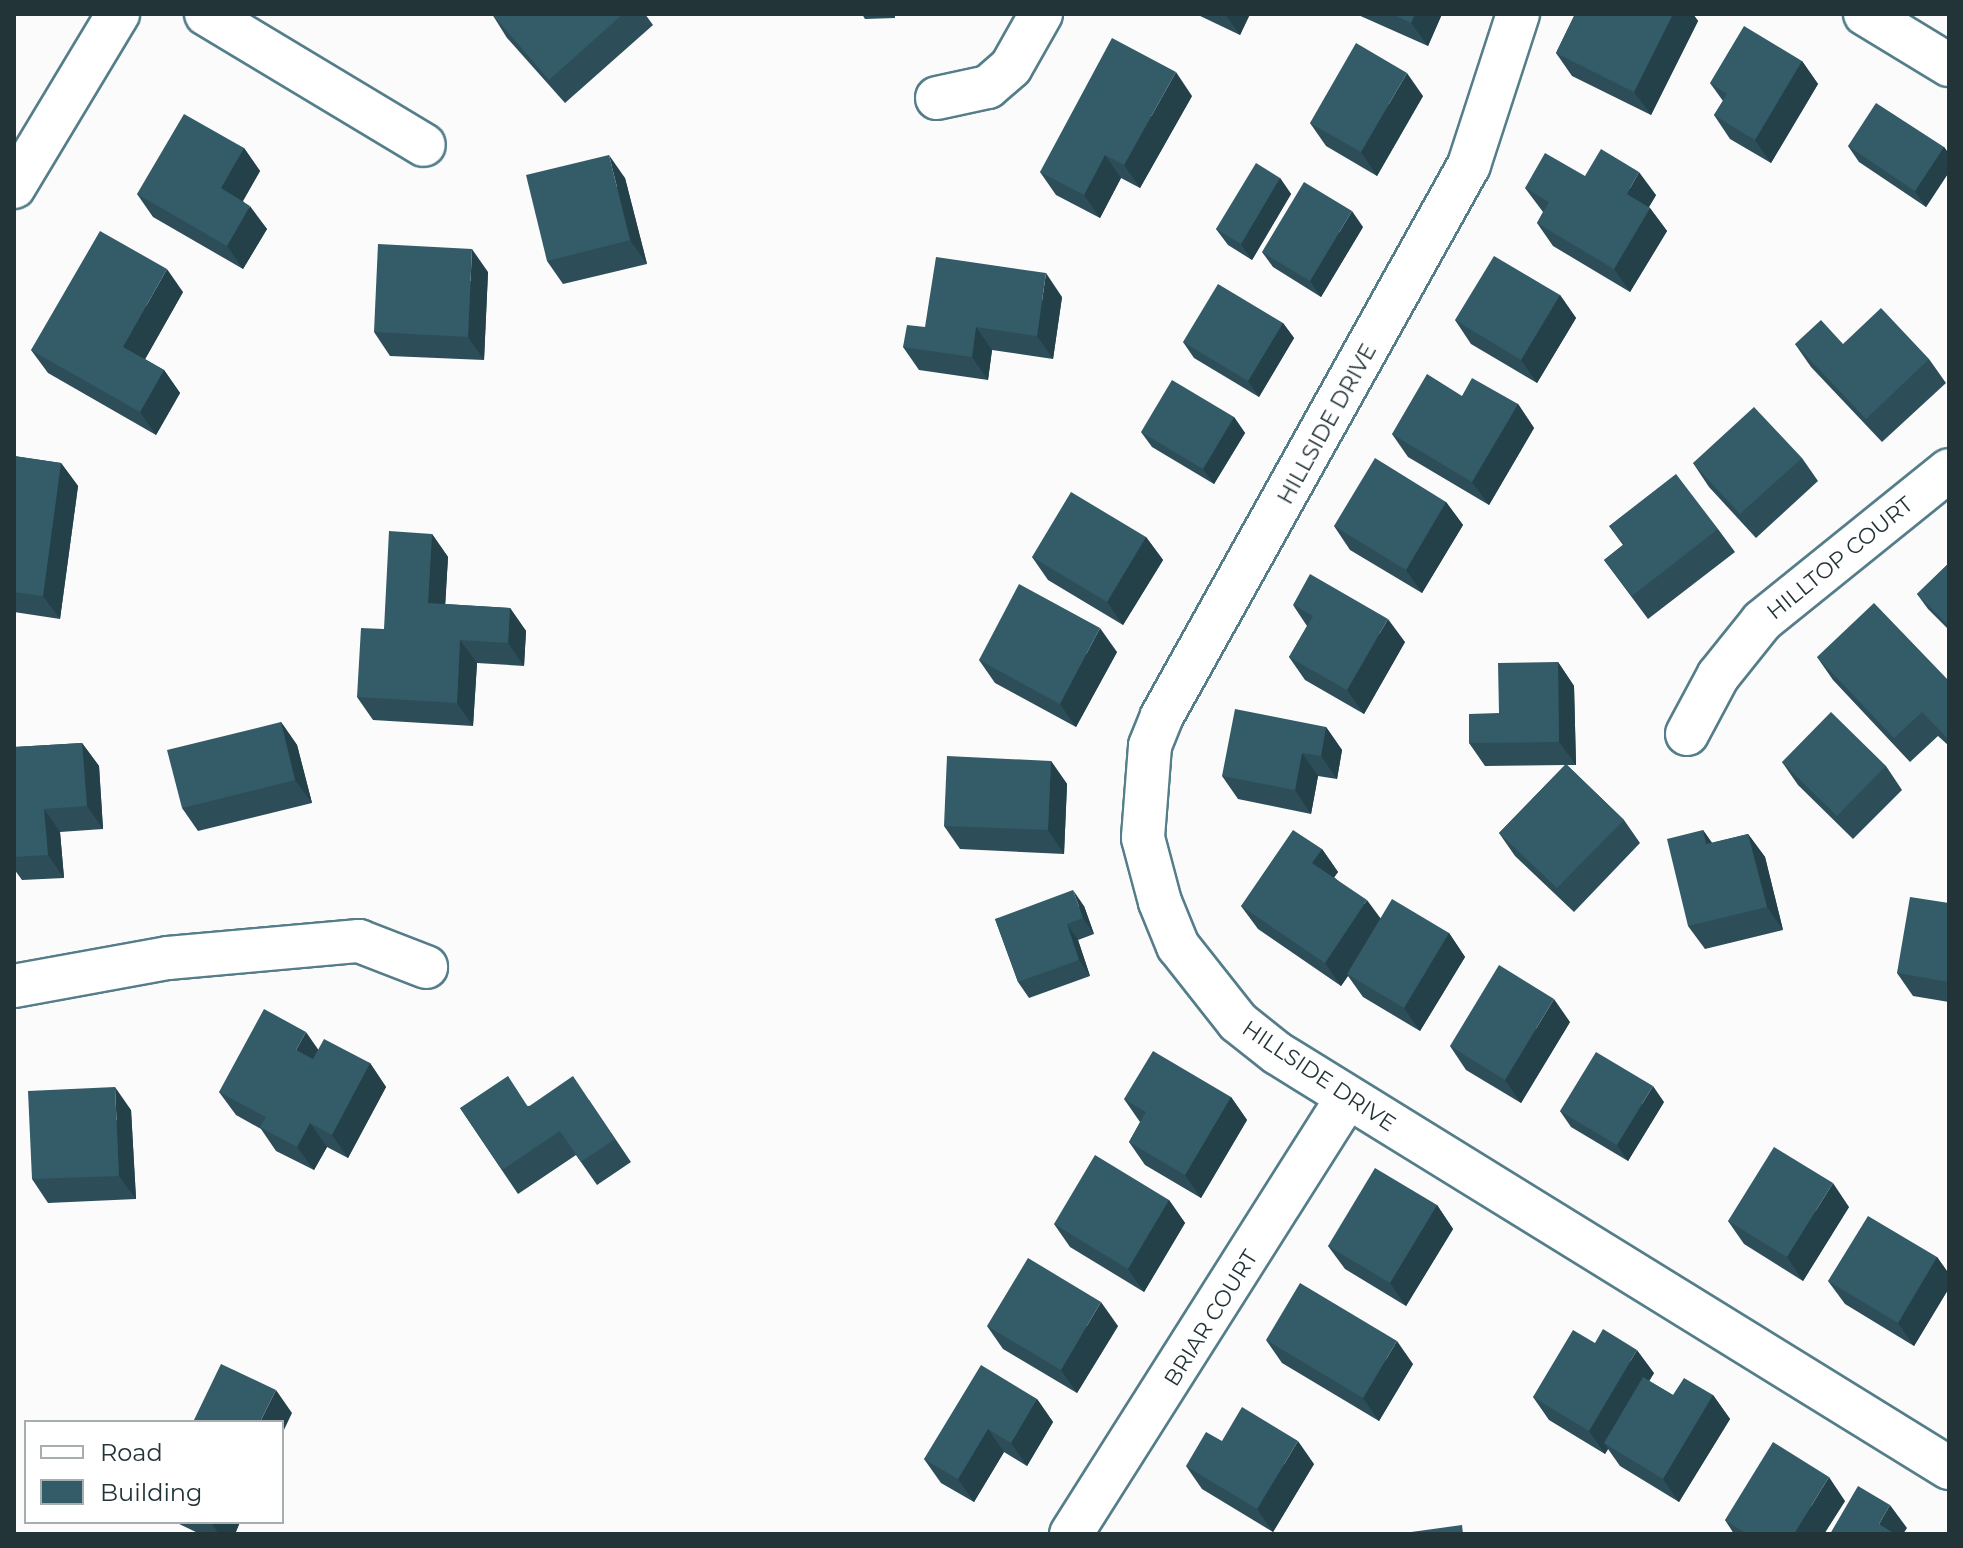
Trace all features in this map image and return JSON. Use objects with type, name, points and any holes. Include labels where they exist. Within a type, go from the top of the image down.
[{"type":"street","points":[[14,187],[118,14]]},
{"type":"street","points":[[206,14],[424,145]]},
{"type":"street","points":[[937,98],[988,87],[1011,67],[1041,14]]},
{"type":"street","name":"HILLSIDE DRIVE","points":[[1518,14],[1469,165],[1150,746],[1143,838],[1178,946],[1238,1022],[1347,1098],[1949,1468]]},
{"type":"street","points":[[1865,14],[1949,65]]},
{"type":"street","name":"HILLTOP COURT","points":[[1687,734],[1718,676],[1762,621],[1949,470]]},
{"type":"street","points":[[14,986],[168,958],[359,941],[426,967]]},
{"type":"street","name":"BRIAR COURT","points":[[1071,1534],[1347,1098]]},
{"type":"building","points":[[492,14],[623,14],[549,80]]},
{"type":"building","points":[[1392,14],[1415,14],[1411,23]]},
{"type":"building","points":[[1575,14],[1673,14],[1634,92],[1556,53]]},
{"type":"building","points":[[1744,26],[1802,61],[1755,140],[1714,115],[1727,94],[1710,83]]},
{"type":"building","points":[[1112,38],[1176,72],[1124,165],[1105,155],[1084,195],[1040,172]]},
{"type":"building","points":[[1356,43],[1407,73],[1361,152],[1310,123]]},
{"type":"building","points":[[1876,103],[1944,147],[1915,191],[1848,146]]},
{"type":"building","points":[[184,114],[244,148],[221,188],[250,206],[227,246],[137,194]]},
{"type":"building","points":[[1601,149],[1639,172],[1627,194],[1650,208],[1614,269],[1537,223],[1549,202],[1525,188],[1545,153],[1585,176]]},
{"type":"building","points":[[609,155],[630,240],[547,261],[526,175]]},
{"type":"building","points":[[1256,163],[1280,178],[1241,244],[1216,229]]},
{"type":"building","points":[[1304,182],[1352,211],[1310,281],[1262,252]]},
{"type":"building","points":[[100,231],[167,269],[123,347],[164,370],[140,412],[31,350]]},
{"type":"building","points":[[378,244],[472,249],[468,337],[374,332]]},
{"type":"building","points":[[1494,256],[1560,295],[1521,360],[1455,320]]},
{"type":"building","points":[[936,257],[1046,273],[1037,336],[976,327],[972,357],[903,347],[907,325],[925,327]]},
{"type":"building","points":[[1218,284],[1283,323],[1248,381],[1183,342]]},
{"type":"building","points":[[1881,308],[1929,359],[1866,419],[1795,344],[1821,320],[1843,344]]},
{"type":"building","points":[[1427,374],[1462,396],[1472,378],[1518,404],[1472,482],[1392,434]]},
{"type":"building","points":[[1172,380],[1234,417],[1203,469],[1141,432]]},
{"type":"building","points":[[1754,407],[1802,458],[1740,514],[1693,463]]},
{"type":"building","points":[[14,456],[61,463],[43,596],[14,592]]},
{"type":"building","points":[[1375,458],[1446,502],[1406,570],[1334,526]]},
{"type":"building","points":[[1676,474],[1718,529],[1632,596],[1604,560],[1624,544],[1609,526]]},
{"type":"building","points":[[1071,492],[1146,537],[1107,602],[1032,557]]},
{"type":"building","points":[[389,531],[432,534],[428,603],[510,608],[508,643],[460,640],[457,703],[357,697],[361,628],[384,629]]},
{"type":"building","points":[[1949,563],[1949,626],[1917,594]]},
{"type":"building","points":[[1310,574],[1388,619],[1347,690],[1289,657],[1313,616],[1293,605]]},
{"type":"building","points":[[1019,584],[1100,628],[1060,704],[979,660]]},
{"type":"building","points":[[1874,603],[1949,681],[1949,740],[1922,712],[1894,738],[1817,657]]},
{"type":"building","points":[[1558,662],[1559,742],[1469,743],[1469,714],[1499,713],[1498,663]]},
{"type":"building","points":[[1235,709],[1326,727],[1321,756],[1302,753],[1295,790],[1222,776]]},
{"type":"building","points":[[1831,712],[1886,766],[1837,816],[1782,762]]},
{"type":"building","points":[[281,722],[295,780],[182,808],[167,750]]},
{"type":"building","points":[[82,743],[87,806],[44,809],[48,855],[14,857],[14,747]]},
{"type":"building","points":[[947,756],[1051,761],[1048,830],[944,826]]},
{"type":"building","points":[[1566,764],[1624,820],[1557,888],[1499,833]]},
{"type":"building","points":[[1293,830],[1322,849],[1312,863],[1367,900],[1325,963],[1241,906]]},
{"type":"building","points":[[1703,830],[1706,844],[1748,834],[1767,907],[1688,926],[1667,839]]},
{"type":"building","points":[[1073,890],[1083,918],[1067,924],[1079,960],[1018,982],[995,919]]},
{"type":"building","points":[[1910,897],[1949,903],[1949,982],[1897,973]]},
{"type":"building","points":[[1392,899],[1449,933],[1404,1008],[1347,974]]},
{"type":"building","points":[[1499,965],[1554,999],[1505,1080],[1450,1046]]},
{"type":"building","points":[[264,1009],[306,1032],[296,1050],[313,1059],[324,1039],[370,1063],[332,1135],[310,1123],[297,1147],[260,1127],[266,1117],[219,1092]]},
{"type":"building","points":[[1153,1051],[1231,1097],[1185,1175],[1129,1142],[1146,1112],[1124,1099]]},
{"type":"building","points":[[1596,1052],[1653,1086],[1617,1145],[1560,1111]]},
{"type":"building","points":[[508,1076],[528,1107],[573,1076],[615,1139],[581,1162],[560,1131],[502,1170],[460,1108]]},
{"type":"building","points":[[115,1087],[119,1176],[32,1179],[28,1091]]},
{"type":"building","points":[[1774,1147],[1833,1183],[1787,1257],[1728,1221]]},
{"type":"building","points":[[1095,1155],[1169,1200],[1128,1269],[1054,1224]]},
{"type":"building","points":[[1375,1168],[1437,1205],[1390,1283],[1328,1246]]},
{"type":"building","points":[[1868,1216],[1937,1257],[1898,1323],[1828,1281]]},
{"type":"building","points":[[1028,1258],[1101,1302],[1061,1370],[987,1326]]},
{"type":"building","points":[[1300,1283],[1397,1341],[1363,1398],[1266,1340]]},
{"type":"building","points":[[1603,1329],[1637,1350],[1589,1431],[1533,1397],[1573,1330],[1595,1343]]},
{"type":"building","points":[[221,1364],[276,1390],[261,1420],[194,1420]]},
{"type":"building","points":[[981,1365],[1037,1399],[1011,1443],[988,1429],[958,1479],[924,1459]]},
{"type":"building","points":[[1643,1377],[1673,1395],[1684,1378],[1713,1395],[1663,1479],[1604,1443]]},
{"type":"building","points":[[1242,1407],[1298,1441],[1257,1509],[1186,1466],[1206,1432],[1222,1441]]},
{"type":"building","points":[[1773,1442],[1829,1477],[1794,1534],[1747,1534],[1725,1520]]},
{"type":"building","points":[[1858,1486],[1890,1505],[1879,1524],[1895,1534],[1830,1534]]},
{"type":"building","points":[[1462,1525],[1463,1534],[1404,1534],[1404,1533]]}]
